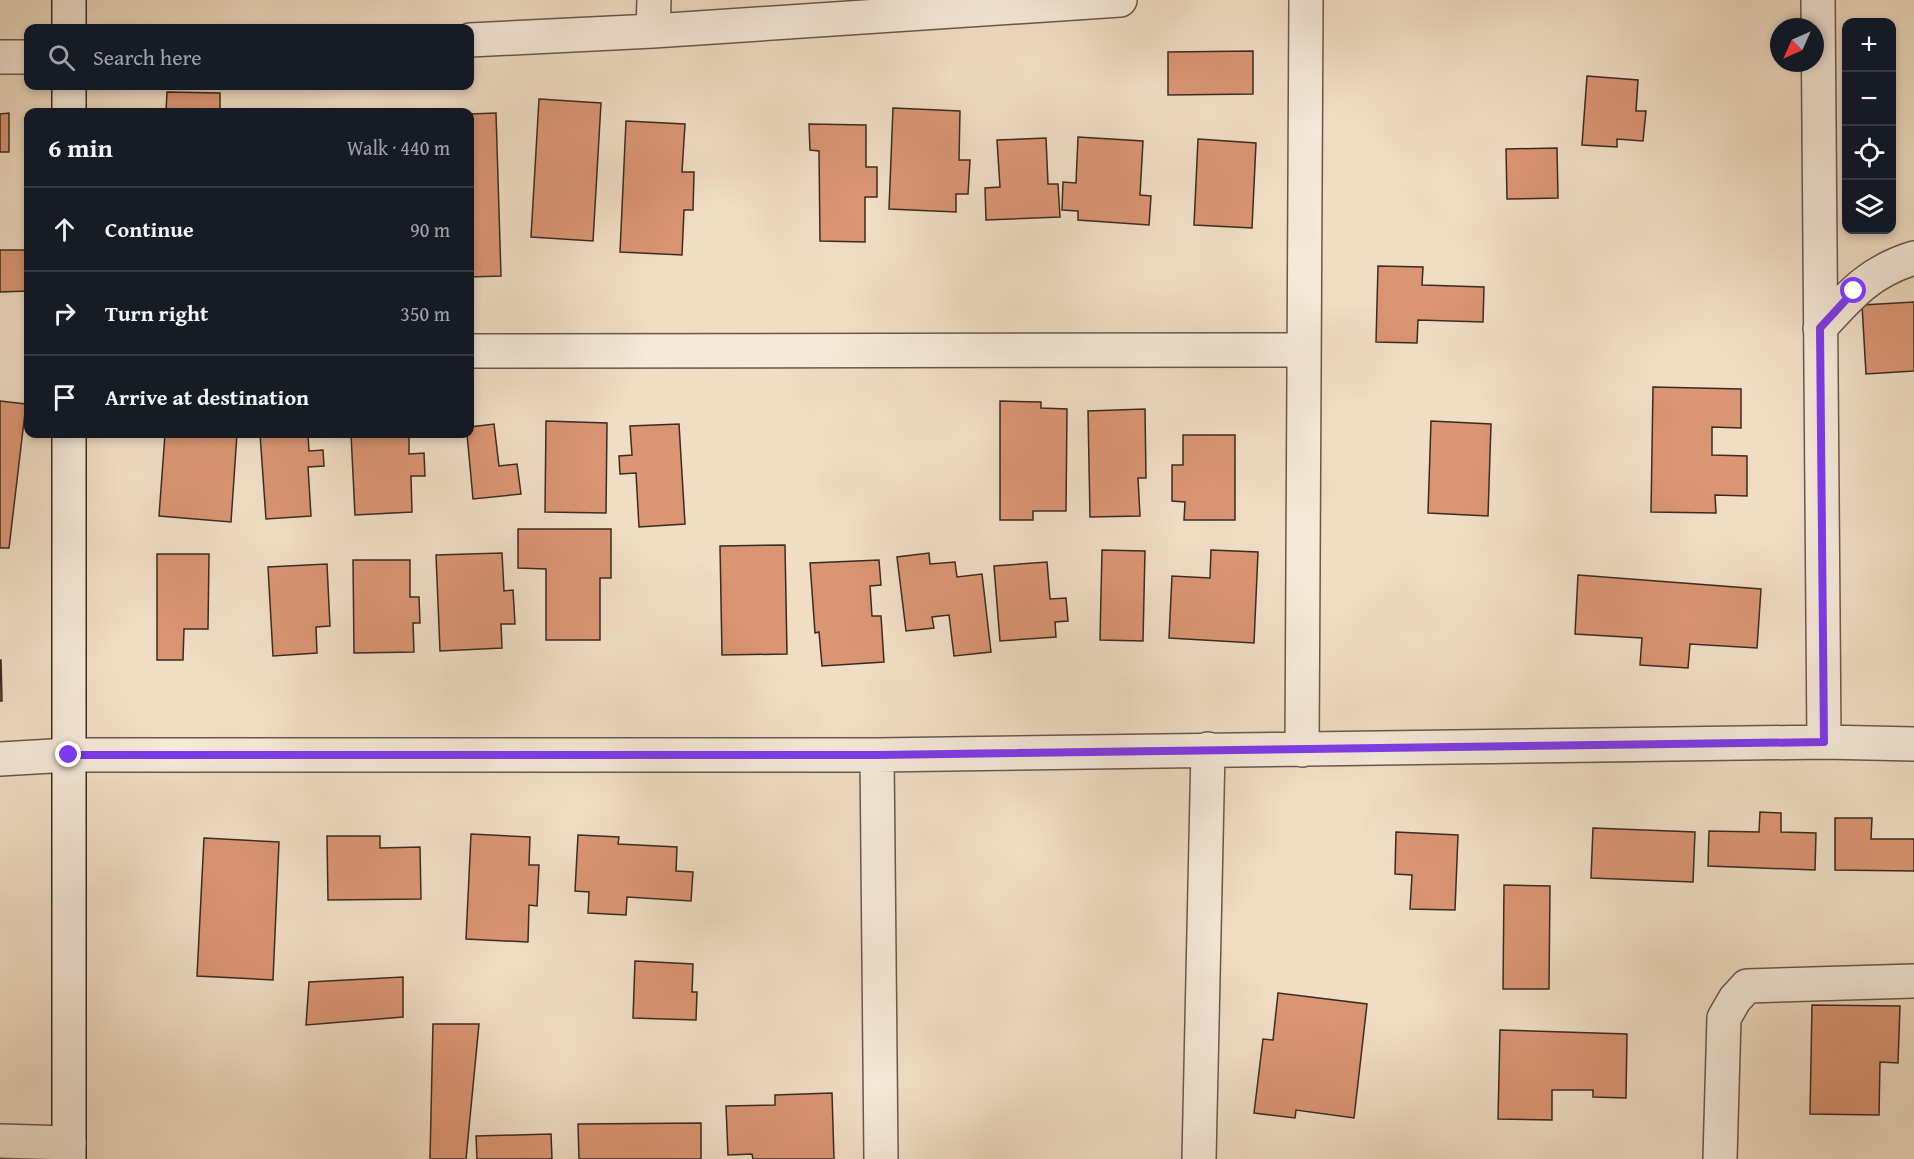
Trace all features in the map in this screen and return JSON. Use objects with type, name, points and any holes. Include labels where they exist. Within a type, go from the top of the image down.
[{"type":"street","points":[[69,0],[69,24]]},
{"type":"street","points":[[474,39],[653,16],[1120,0]]},
{"type":"street","points":[[1302,750],[1302,350],[1306,0]]},
{"type":"street","points":[[1818,0],[1824,742]]},
{"type":"street","points":[[0,57],[24,57]]},
{"type":"street","points":[[69,90],[69,108]]},
{"type":"street","points":[[1820,328],[1854,291],[1882,270],[1914,258]]},
{"type":"street","points":[[474,351],[1302,350]]},
{"type":"street","points":[[0,1141],[69,1151],[69,438]]},
{"type":"street","points":[[0,759],[69,755],[877,755],[1824,742],[1914,744]]},
{"type":"street","points":[[1199,1159],[1208,749]]},
{"type":"street","points":[[877,755],[881,1159]]},
{"type":"street","points":[[1720,1159],[1724,1018],[1734,999],[1747,986],[1914,981]]},
{"type":"building","points":[[1253,51],[1253,94],[1168,95],[1168,52]]},
{"type":"building","points":[[1587,76],[1638,80],[1636,111],[1646,111],[1643,141],[1617,139],[1617,147],[1582,145]]},
{"type":"building","points":[[167,92],[220,93],[220,108],[166,108]]},
{"type":"building","points":[[539,99],[601,103],[593,241],[531,237]]},
{"type":"building","points":[[893,108],[960,111],[959,160],[970,160],[968,194],[956,194],[956,212],[889,209]]},
{"type":"building","points":[[9,113],[9,152],[0,152],[0,114]]},
{"type":"building","points":[[496,113],[501,276],[474,277],[474,114]]},
{"type":"building","points":[[626,121],[685,124],[682,172],[694,172],[693,210],[684,210],[682,255],[620,252]]},
{"type":"building","points":[[809,124],[866,125],[866,167],[877,167],[877,197],[865,197],[865,242],[820,241],[819,151],[810,150]]},
{"type":"building","points":[[1078,137],[1143,141],[1140,195],[1151,196],[1149,225],[1078,220],[1078,211],[1062,210],[1063,182],[1076,183]]},
{"type":"building","points":[[1046,138],[1048,184],[1058,184],[1060,217],[986,220],[985,188],[1000,187],[997,140]]},
{"type":"building","points":[[1198,139],[1256,143],[1252,228],[1194,225]]},
{"type":"building","points":[[1557,148],[1558,198],[1507,199],[1506,149]]},
{"type":"building","points":[[0,250],[24,250],[24,291],[0,292]]},
{"type":"building","points":[[1378,266],[1423,267],[1422,285],[1484,287],[1483,322],[1418,320],[1417,343],[1376,342]]},
{"type":"building","points":[[1914,302],[1914,371],[1866,374],[1862,305]]},
{"type":"building","points":[[1653,387],[1741,389],[1741,428],[1712,427],[1712,455],[1747,456],[1747,496],[1715,495],[1716,513],[1651,512]]},
{"type":"building","points":[[0,401],[24,404],[24,421],[9,548],[0,548]]},
{"type":"building","points":[[1000,401],[1041,402],[1041,408],[1067,409],[1066,511],[1033,511],[1033,520],[1000,520]]},
{"type":"building","points":[[1145,409],[1146,478],[1138,478],[1140,516],[1090,517],[1088,411]]},
{"type":"building","points":[[546,421],[607,423],[606,513],[545,512]]},
{"type":"building","points":[[1431,421],[1491,424],[1488,516],[1428,513]]},
{"type":"building","points":[[494,424],[499,466],[517,464],[521,494],[473,499],[467,438],[474,438],[474,426]]},
{"type":"building","points":[[679,424],[685,524],[639,527],[636,473],[620,474],[619,456],[632,455],[630,426]]},
{"type":"building","points":[[1183,435],[1235,435],[1235,520],[1184,520],[1185,502],[1172,501],[1172,465],[1183,465]]},
{"type":"building","points":[[165,438],[237,438],[231,522],[159,516]]},
{"type":"building","points":[[260,438],[308,438],[309,451],[323,450],[324,466],[308,467],[311,516],[266,519]]},
{"type":"building","points":[[351,438],[409,438],[409,454],[424,453],[425,476],[411,476],[412,512],[355,515]]},
{"type":"building","points":[[518,529],[611,529],[611,578],[600,578],[600,640],[546,640],[546,569],[518,568]]},
{"type":"building","points":[[785,545],[787,654],[722,655],[720,546]]},
{"type":"building","points":[[1102,550],[1145,551],[1143,641],[1100,640]]},
{"type":"building","points":[[1211,550],[1258,552],[1254,643],[1169,638],[1172,576],[1210,578]]},
{"type":"building","points":[[502,553],[504,591],[513,590],[515,624],[501,624],[502,648],[440,651],[436,555]]},
{"type":"building","points":[[929,553],[930,564],[955,562],[957,577],[982,574],[991,652],[954,656],[949,615],[932,617],[934,628],[906,631],[897,557]]},
{"type":"building","points":[[157,554],[209,554],[208,629],[184,629],[183,660],[157,660]]},
{"type":"building","points":[[353,560],[410,560],[410,597],[419,597],[420,623],[413,623],[414,652],[354,653]]},
{"type":"building","points":[[879,560],[881,585],[870,586],[872,616],[881,616],[884,662],[822,666],[819,632],[815,633],[810,563]]},
{"type":"building","points":[[1047,562],[1050,599],[1066,598],[1068,621],[1055,622],[1056,637],[1000,641],[994,566]]},
{"type":"building","points":[[327,564],[330,626],[316,627],[317,653],[273,656],[268,567]]},
{"type":"building","points":[[1578,575],[1761,589],[1757,648],[1690,644],[1688,668],[1640,665],[1642,638],[1575,634]]},
{"type":"building","points":[[1,660],[2,701],[0,701]]},
{"type":"building","points":[[1760,812],[1781,813],[1781,832],[1816,833],[1815,870],[1708,866],[1709,831],[1759,832]]},
{"type":"building","points":[[1835,818],[1872,818],[1871,839],[1914,839],[1914,871],[1835,870]]},
{"type":"building","points":[[1593,828],[1695,832],[1693,882],[1591,878]]},
{"type":"building","points":[[1396,832],[1458,835],[1455,910],[1410,909],[1412,875],[1395,874]]},
{"type":"building","points":[[471,834],[530,837],[529,865],[539,865],[537,906],[529,905],[528,942],[466,939]]},
{"type":"building","points":[[578,835],[619,837],[618,844],[677,847],[676,871],[693,872],[691,901],[627,897],[626,915],[588,913],[589,892],[575,891]]},
{"type":"building","points":[[327,836],[380,836],[380,848],[420,847],[421,899],[328,900]]},
{"type":"building","points":[[204,838],[279,842],[273,980],[197,976]]},
{"type":"building","points":[[1504,885],[1550,886],[1549,989],[1503,989]]},
{"type":"building","points":[[635,961],[693,964],[692,992],[697,992],[696,1020],[633,1018]]},
{"type":"building","points":[[403,977],[403,1017],[306,1025],[309,982]]},
{"type":"building","points":[[1278,993],[1367,1004],[1354,1118],[1296,1110],[1295,1118],[1254,1113],[1263,1039],[1273,1040]]},
{"type":"building","points":[[1812,1005],[1900,1006],[1898,1063],[1880,1062],[1879,1115],[1810,1114]]},
{"type":"building","points":[[433,1024],[479,1024],[466,1159],[430,1159]]},
{"type":"building","points":[[1500,1030],[1627,1034],[1626,1098],[1593,1097],[1593,1090],[1552,1090],[1552,1120],[1498,1119]]},
{"type":"building","points":[[832,1093],[834,1159],[753,1159],[752,1154],[728,1155],[726,1106],[775,1105],[775,1095]]},
{"type":"building","points":[[701,1123],[701,1159],[579,1159],[578,1124]]},
{"type":"building","points":[[551,1134],[552,1159],[477,1159],[476,1136]]},
{"type":"route","points":[[69,755],[877,755],[1824,742],[1820,328],[1854,291]]}]
